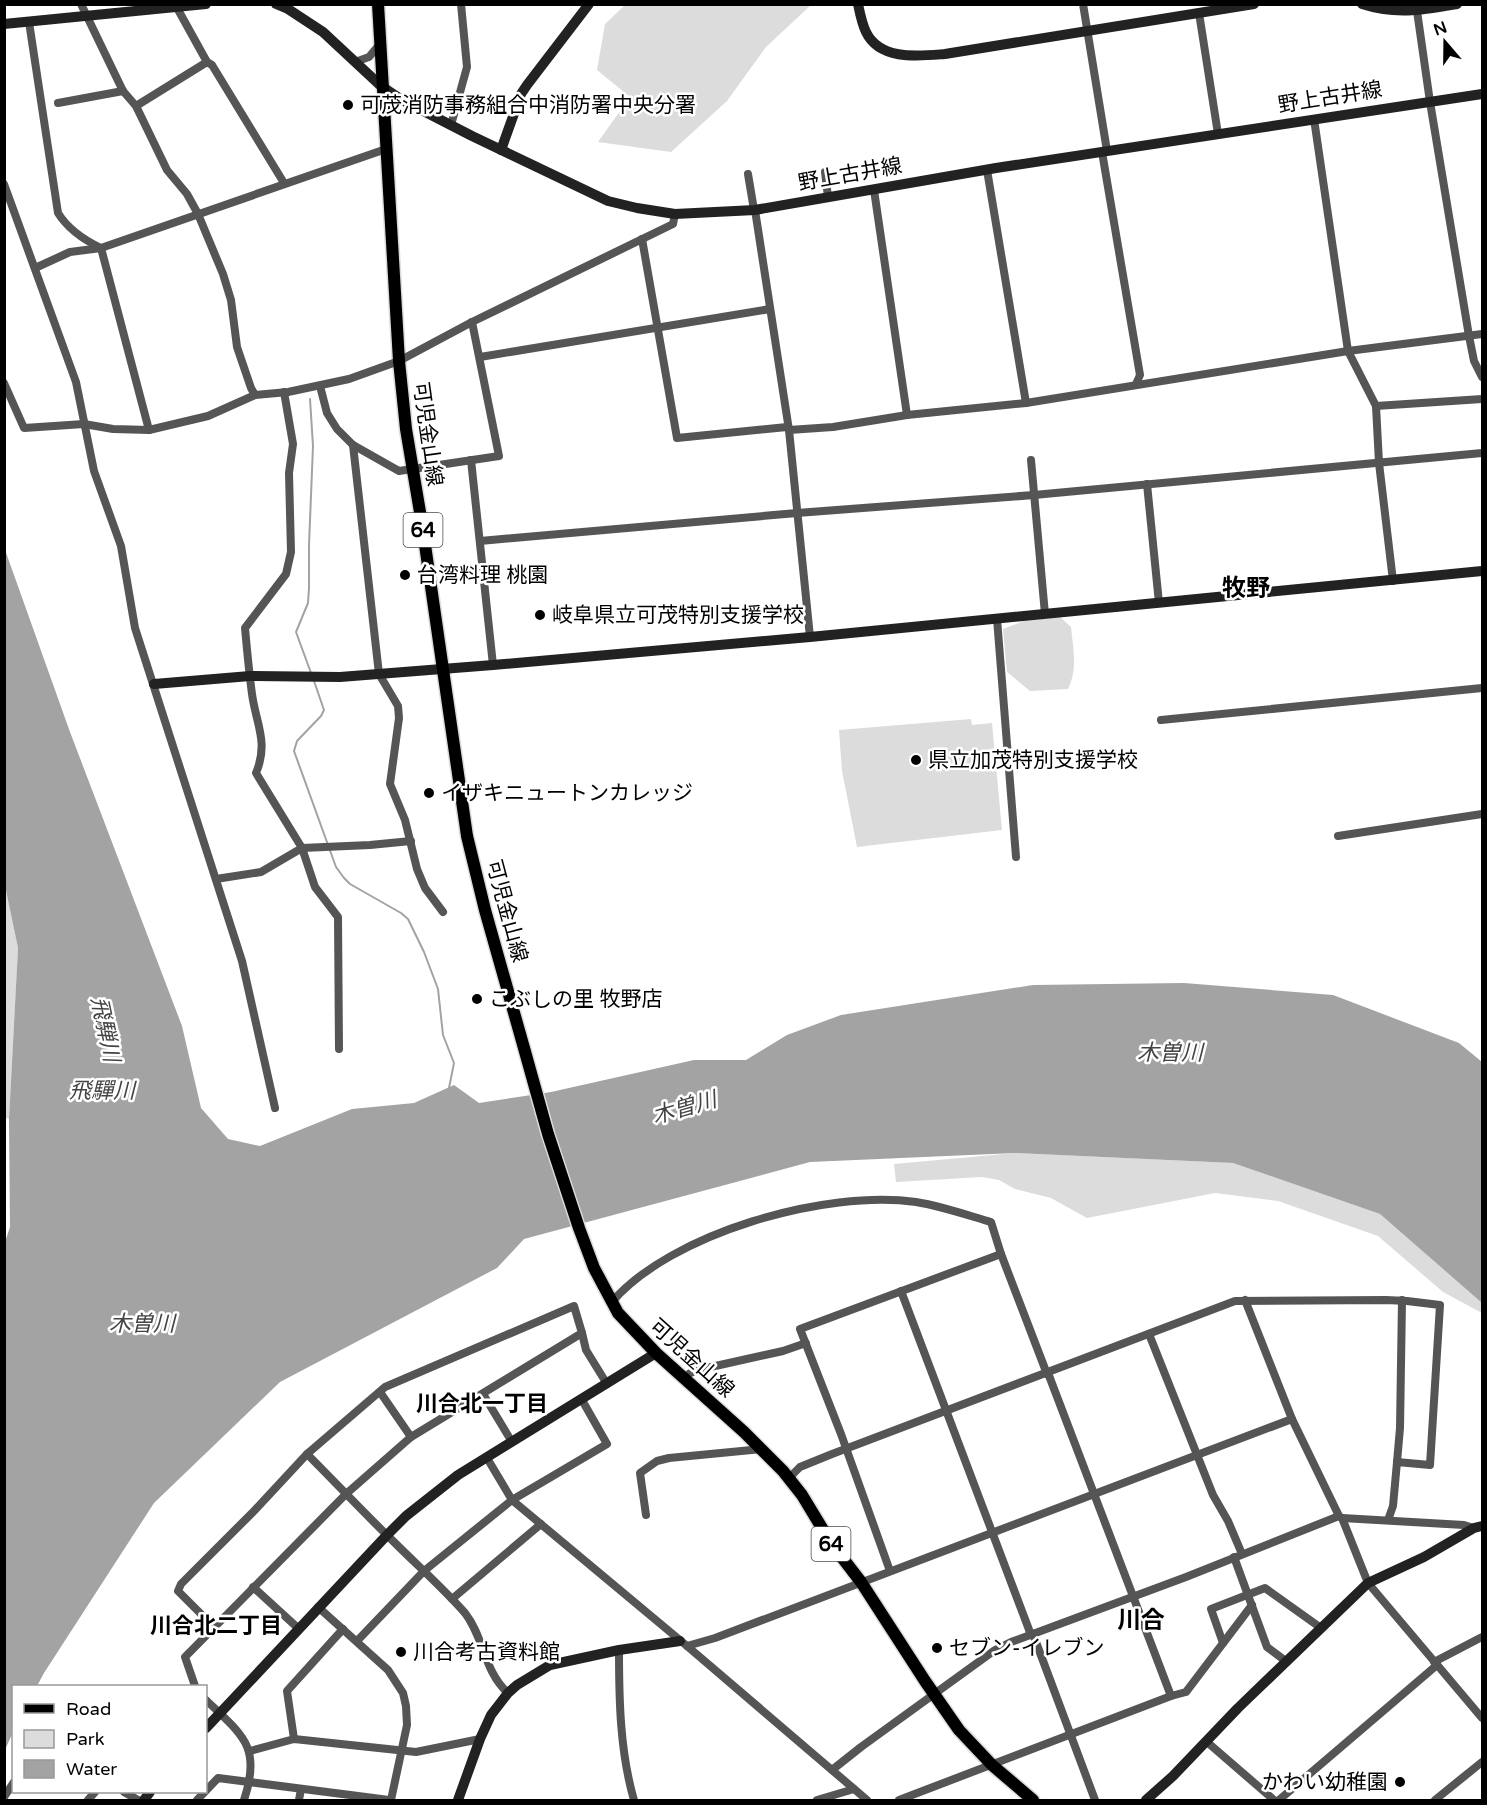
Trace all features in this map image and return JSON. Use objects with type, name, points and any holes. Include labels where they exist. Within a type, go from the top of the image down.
[{"type":"main road","name":"可児金山線","points":[[378,4],[381,86],[399,361],[412,470],[422,524],[467,836],[485,910],[548,1134],[579,1228],[594,1268],[611,1303],[656,1353],[763,1449],[789,1478],[959,1730],[992,1765],[1033,1800]]},
{"type":"street","points":[[81,4],[123,91],[136,106],[167,170],[187,194],[198,214],[223,274],[231,300],[237,347],[255,395]]},
{"type":"street","points":[[4,24],[206,4]]},
{"type":"street","name":"野上古井線","points":[[276,4],[288,9],[323,32],[381,86],[402,100],[608,201],[675,214],[755,210],[1104,151],[1482,94]]},
{"type":"street","points":[[452,125],[467,67],[461,4]]},
{"type":"street","points":[[501,150],[521,94],[589,4]]},
{"type":"street","points":[[858,4],[866,33],[871,40],[884,49],[905,55],[945,54],[1254,4]]},
{"type":"street","points":[[1083,4],[1140,375],[1136,384]]},
{"type":"street","points":[[1362,4],[1383,11],[1457,4]]},
{"type":"street","points":[[176,6],[207,62],[212,65],[284,183]]},
{"type":"street","points":[[1417,7],[1430,102],[1469,336],[1474,361],[1482,378]]},
{"type":"street","points":[[1199,13],[1218,134]]},
{"type":"street","points":[[29,22],[58,213],[65,224],[101,249],[149,430]]},
{"type":"street","points":[[355,62],[369,57],[380,45]]},
{"type":"street","points":[[136,106],[207,62]]},
{"type":"street","points":[[58,103],[123,91]]},
{"type":"street","points":[[1314,119],[1348,351],[1376,406],[1379,463],[1393,580]]},
{"type":"street","points":[[35,268],[70,252],[101,249],[386,149]]},
{"type":"street","points":[[987,170],[1026,403]]},
{"type":"street","points":[[825,172],[828,197]]},
{"type":"street","points":[[748,174],[788,428],[810,637]]},
{"type":"street","points":[[4,184],[76,382],[94,471],[121,546],[135,628],[242,961],[275,1108]]},
{"type":"street","points":[[874,190],[907,415]]},
{"type":"street","points":[[4,383],[24,428],[84,424],[113,429],[149,430],[208,416],[255,395],[320,386],[349,379],[399,361],[471,322],[673,224],[675,214]]},
{"type":"street","points":[[642,239],[677,438],[788,428],[833,427],[907,415],[1026,403],[1348,351],[1482,334]]},
{"type":"street","points":[[480,357],[770,309]]},
{"type":"street","points":[[320,386],[327,413],[337,429],[353,444],[399,471],[499,456],[471,322]]},
{"type":"street","points":[[284,392],[293,444],[289,473],[291,552],[285,574],[245,628],[253,698],[262,738],[261,760],[256,773],[302,848],[315,887],[338,917],[339,1049]]},
{"type":"street","points":[[1376,406],[1482,399]]},
{"type":"street","points":[[353,444],[379,674],[398,706],[399,718],[390,784],[405,820],[417,870],[425,888],[443,912]]},
{"type":"street","points":[[480,541],[1034,495],[1482,453]]},
{"type":"street","points":[[471,460],[493,665]]},
{"type":"street","points":[[1031,460],[1045,614]]},
{"type":"street","points":[[1147,484],[1160,603]]},
{"type":"street","points":[[154,684],[250,676],[340,677],[493,665],[810,637],[1482,571]]},
{"type":"street","points":[[997,619],[1016,857]]},
{"type":"street","points":[[1161,720],[1482,688]]},
{"type":"street","points":[[1338,836],[1482,814]]},
{"type":"street","points":[[216,879],[261,872],[302,848],[411,841]]},
{"type":"street","points":[[611,1303],[625,1287],[676,1254],[713,1234],[778,1214],[843,1202],[917,1202],[991,1222],[1001,1254],[1171,1696]]},
{"type":"street","points":[[890,1571],[800,1329],[1001,1254]]},
{"type":"street","points":[[901,1292],[1095,1800]]},
{"type":"street","points":[[1245,1300],[1292,1419],[1340,1517],[1368,1583],[1482,1718]]},
{"type":"street","points":[[789,1478],[800,1467],[846,1449],[1236,1301],[1245,1300],[1402,1300],[1440,1305],[1430,1465],[1397,1462]]},
{"type":"street","points":[[1388,1520],[1392,1506],[1397,1462],[1402,1300]]},
{"type":"street","points":[[214,1627],[178,1591],[180,1584],[254,1511],[307,1454],[385,1387],[574,1306],[586,1350],[607,1384]]},
{"type":"street","points":[[195,1685],[185,1657],[346,1494],[411,1437],[582,1333]]},
{"type":"street","points":[[1149,1334],[1213,1495],[1228,1521],[1242,1554]]},
{"type":"street","points":[[685,1378],[690,1373],[702,1369],[783,1351],[806,1343]]},
{"type":"street","points":[[207,1727],[318,1606],[387,1535],[428,1498],[458,1475],[656,1353]]},
{"type":"street","points":[[380,1392],[411,1437]]},
{"type":"street","points":[[483,1394],[512,1442]]},
{"type":"street","points":[[357,1641],[424,1571],[512,1500],[607,1444],[582,1400]]},
{"type":"street","points":[[458,1800],[491,1715],[517,1685],[550,1665],[619,1650],[715,1638],[1292,1419]]},
{"type":"street","points":[[646,1515],[640,1473],[657,1461],[763,1449]]},
{"type":"street","points":[[307,1454],[467,1616],[478,1636],[486,1660],[502,1688],[508,1693]]},
{"type":"street","points":[[487,1458],[512,1500],[867,1800]]},
{"type":"street","points":[[832,1770],[994,1650],[1340,1517],[1478,1527]]},
{"type":"street","points":[[452,1599],[541,1524]]},
{"type":"street","points":[[1146,1800],[1368,1583],[1424,1557],[1478,1527]]},
{"type":"street","points":[[1234,1557],[1266,1647],[1287,1662]]},
{"type":"street","points":[[253,1587],[299,1629]]},
{"type":"street","points":[[1223,1642],[1211,1609],[1265,1588],[1321,1628]]},
{"type":"street","points":[[899,1800],[1186,1692],[1252,1605]]},
{"type":"street","points":[[207,1790],[218,1778],[390,1800],[407,1725],[403,1693],[388,1670],[318,1606]]},
{"type":"street","points":[[294,1738],[287,1691],[343,1629]]},
{"type":"street","points":[[1279,1800],[1435,1664],[1482,1637]]},
{"type":"street","points":[[619,1650],[619,1696],[623,1745],[634,1800]]},
{"type":"street","points":[[207,1701],[240,1734],[250,1751],[250,1782],[244,1800]]},
{"type":"street","points":[[250,1751],[294,1738],[416,1752],[480,1739]]},
{"type":"street","points":[[1207,1742],[1274,1800]]},
{"type":"street","points":[[1435,1800],[1482,1762]]},
{"type":"street","points":[[299,1800],[302,1789]]},
{"type":"street","points":[[817,1800],[854,1789]]},
{"type":"green space","points":[[625,5],[811,5],[766,47],[727,101],[671,152],[598,142],[630,97],[597,70],[605,24]]},
{"type":"green space","points":[[1060,617],[1071,627],[1074,658],[1073,674],[1068,689],[1030,691],[1007,672],[1003,629],[1024,621]]},
{"type":"green space","points":[[971,719],[972,725],[992,723],[1002,830],[857,847],[842,771],[839,730]]},
{"type":"green space","points":[[4,881],[18,948],[9,1119],[4,1117]]},
{"type":"green space","points":[[1015,1153],[1233,1163],[1380,1214],[1482,1303],[1482,1313],[1443,1292],[1378,1236],[1278,1201],[1215,1193],[1087,1218],[1051,1198],[1015,1189],[999,1180],[982,1177],[896,1182],[894,1164]]},
{"type":"water","name":"木曽川","points":[[4,547],[70,732],[182,1026],[201,1108],[228,1139],[260,1146],[352,1109],[414,1103],[454,1085],[479,1103],[551,1092],[694,1060],[746,1060],[787,1035],[841,1015],[1033,985],[1184,983],[1333,995],[1459,1043],[1482,1062],[1482,1303],[1380,1214],[1233,1163],[1015,1153],[810,1162],[524,1239],[497,1268],[280,1382],[154,1503],[38,1685],[12,1685],[12,1734],[5,1750],[4,1245],[10,1227],[9,1119],[18,948],[4,881]]},
{"type":"waterway","points":[[310,399],[313,446],[309,588],[308,603],[296,632],[311,673]]},
{"type":"waterway","points":[[314,681],[324,710],[297,741],[294,751],[336,867],[350,884],[408,919],[424,952],[438,989],[443,1035],[454,1063],[449,1088]]},
{"type":"place","name":"可茂消防事務組合中消防署中央分署","points":[[348,105]]},
{"type":"place","name":"台湾料理 桃園","points":[[405,575]]},
{"type":"place","name":"岐阜県立可茂特別支援学校","points":[[540,615]]},
{"type":"place","name":"県立加茂特別支援学校","points":[[916,760]]},
{"type":"place","name":"イザキニュートンカレッジ","points":[[429,793]]},
{"type":"place","name":"こぶしの里 牧野店","points":[[477,999]]},
{"type":"place","name":"セブン-イレブン","points":[[937,1648]]},
{"type":"place","name":"川合考古資料館","points":[[401,1652]]},
{"type":"place","name":"かわい幼稚園","points":[[1400,1782]]},
{"type":"district","name":"牧野","points":[[1246,588]]},
{"type":"district","name":"川合北一丁目","points":[[482,1403]]},
{"type":"district","name":"川合","points":[[1141,1620]]},
{"type":"district","name":"川合北二丁目","points":[[216,1625]]},
{"type":"water label","name":"飛騨川","points":[[106,1029]]},
{"type":"water label","name":"飛驒川","points":[[102,1090]]}]
